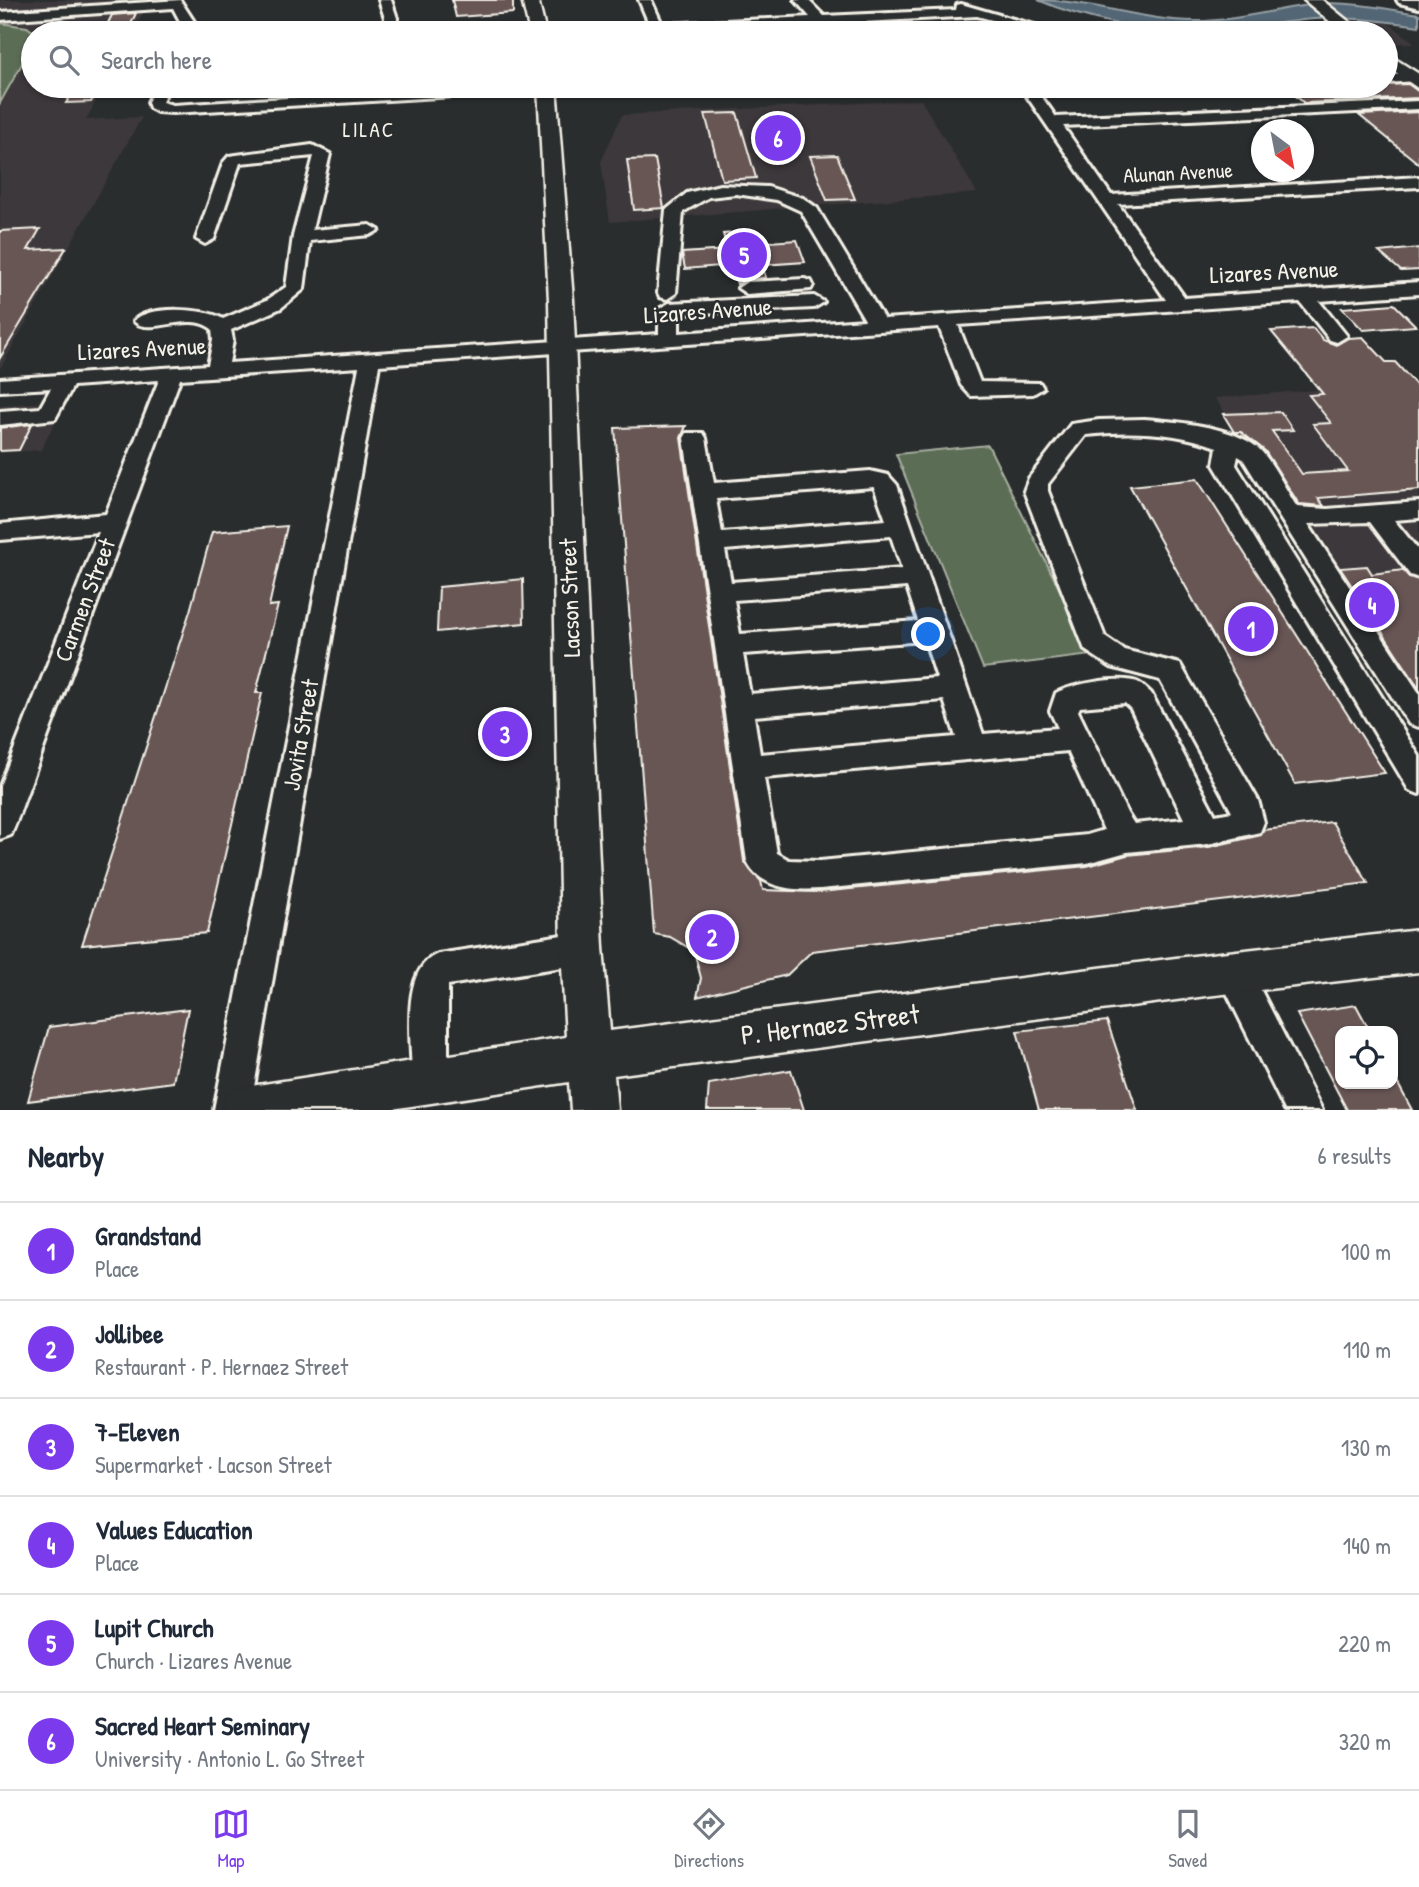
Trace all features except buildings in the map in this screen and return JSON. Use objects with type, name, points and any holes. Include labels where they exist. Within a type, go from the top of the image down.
[{"type":"main road","points":[[530,0],[535,21]]},
{"type":"main road","points":[[1312,0],[1338,21]]},
{"type":"main road","points":[[1398,68],[1415,81]]},
{"type":"main road","name":"Lacson Street","points":[[548,98],[562,347],[582,948],[594,1110]]},
{"type":"main road","name":"P. Hernaez Street","points":[[243,1110],[430,1078],[589,1055],[1233,971],[1416,958]]},
{"type":"street","points":[[385,0],[391,21]]},
{"type":"street","points":[[645,0],[654,21]]},
{"type":"street","points":[[801,0],[821,20]]},
{"type":"street","points":[[943,0],[974,13],[1006,21]]},
{"type":"street","points":[[0,9],[175,2],[187,21]]},
{"type":"street","points":[[0,16],[50,6]]},
{"type":"street","points":[[806,21],[974,13]]},
{"type":"street","points":[[157,98],[157,108],[289,98]]},
{"type":"street","points":[[1035,98],[1179,304]]},
{"type":"street","points":[[1052,122],[1419,105]]},
{"type":"street","points":[[205,239],[231,163],[236,159],[312,150],[322,154],[302,236],[295,289],[274,304],[222,327]]},
{"type":"street","name":"Alunan Avenue","points":[[1107,200],[1419,181]]},
{"type":"street","points":[[670,340],[668,301],[675,210],[692,197],[713,191],[774,191],[795,199],[808,208],[877,324]]},
{"type":"street","points":[[302,236],[370,230]]},
{"type":"street","points":[[668,301],[809,293]]},
{"type":"street","name":"Lizares Avenue","points":[[7,384],[171,375],[1179,304],[1415,293]]},
{"type":"street","points":[[1307,298],[1337,336]]},
{"type":"street","points":[[144,321],[192,316],[211,319],[222,327],[223,340],[216,371]]},
{"type":"street","points":[[946,320],[971,385],[978,391],[1033,388]]},
{"type":"street","name":"Jovita Street","points":[[232,1110],[370,360]]},
{"type":"street","name":"Carmen Street","points":[[0,825],[12,758],[115,522],[171,375]]},
{"type":"street","points":[[0,418],[47,414],[66,380]]},
{"type":"street","points":[[0,410],[7,384]]},
{"type":"street","points":[[695,438],[763,861],[775,872],[792,877],[1087,849],[1127,838],[1208,830],[1249,821],[1247,809],[1170,672],[1118,660],[1103,653],[1094,643],[1036,491],[1037,483],[1079,429],[1160,428],[1229,440],[1255,458],[1419,716]]},
{"type":"street","points":[[1229,440],[1225,465],[1419,781]]},
{"type":"street","points":[[704,492],[880,480],[886,485],[974,748]]},
{"type":"street","points":[[1291,514],[1327,517],[1419,510]]},
{"type":"street","points":[[1376,513],[1419,569]]},
{"type":"street","points":[[0,531],[115,522]]},
{"type":"street","points":[[712,542],[900,527]]},
{"type":"street","points":[[720,592],[917,577]]},
{"type":"street","points":[[728,645],[935,630]]},
{"type":"street","points":[[738,706],[954,688]]},
{"type":"street","points":[[1127,838],[1116,823],[1064,712],[1066,701],[1075,696],[1131,691],[1141,701],[1208,830]]},
{"type":"street","points":[[748,767],[1076,738]]},
{"type":"street","points":[[430,1078],[429,984],[438,970],[582,948]]},
{"type":"street","points":[[1233,971],[1304,1110]]},
{"type":"shaded area","points":[[0,0],[150,0],[139,21],[21,21],[21,98],[98,98],[86,120],[142,117],[0,369]]},
{"type":"shaded area","points":[[1351,19],[1385,21],[1353,21]]},
{"type":"shaded area","points":[[1398,30],[1415,43],[1398,44]]},
{"type":"shaded area","points":[[921,100],[977,193],[610,222],[601,162],[622,115]]},
{"type":"shaded area","points":[[1419,382],[1419,701],[1215,398]]},
{"type":"shaded area","points":[[66,401],[41,450],[0,453],[0,405]]},
{"type":"green space","points":[[0,23],[21,26],[21,65],[0,103]]},
{"type":"green space","points":[[988,445],[1092,655],[983,668],[896,454]]},
{"type":"water","points":[[1038,0],[1077,3],[1156,18],[1196,21],[1104,21]]},
{"type":"water","points":[[1318,4],[1343,4],[1419,14],[1419,26],[1398,23],[1398,21],[1196,21],[1227,19]]},
{"type":"place","name":"Sacred Heart Seminary","points":[[778,138]]},
{"type":"place","name":"Lupit Church","points":[[744,255]]},
{"type":"place","name":"Values Education","points":[[1372,605]]},
{"type":"place","name":"Grandstand","points":[[1251,629]]},
{"type":"place","name":"7-Eleven","points":[[505,734]]},
{"type":"place","name":"Jollibee","points":[[712,937]]},
{"type":"district","name":"LILAC","points":[[369,130]]}]
